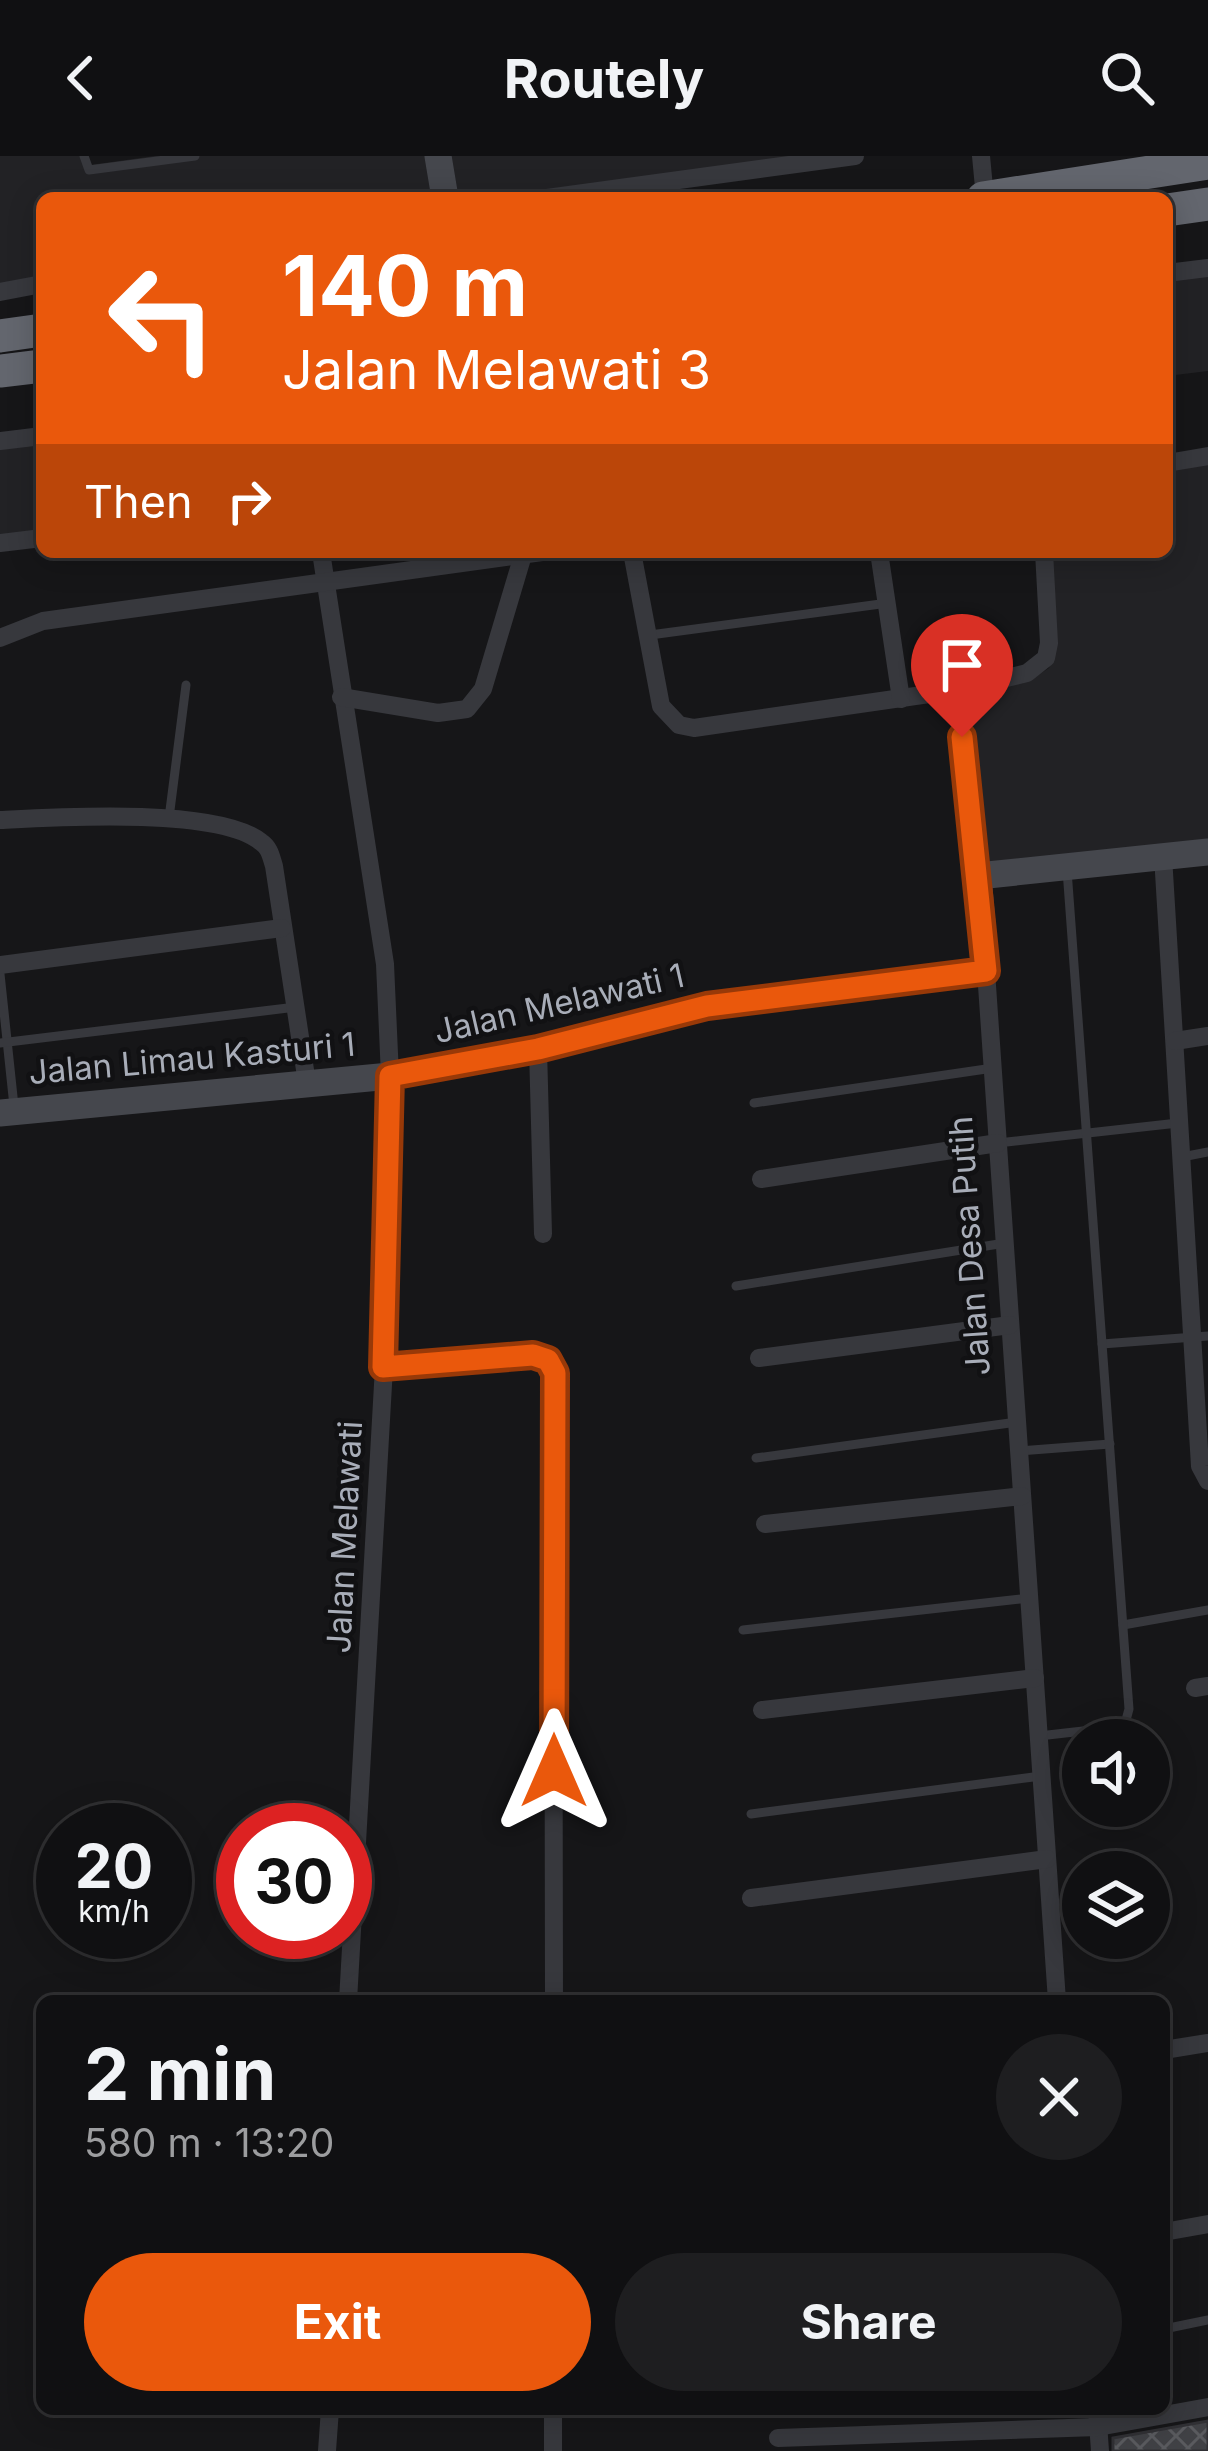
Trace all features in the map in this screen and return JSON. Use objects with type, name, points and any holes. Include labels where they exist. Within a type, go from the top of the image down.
[{"type":"highway","points":[[1022,192],[1208,163]]},
{"type":"highway","points":[[1173,208],[1208,204]]},
{"type":"highway","points":[[0,336],[36,331]]},
{"type":"highway","points":[[0,371],[36,367]]},
{"type":"street","points":[[438,156],[444,192]]},
{"type":"street","points":[[588,192],[855,156]]},
{"type":"street","points":[[981,156],[984,192]]},
{"type":"street","points":[[1173,273],[1208,268]]},
{"type":"street","points":[[0,292],[36,285]]},
{"type":"street","points":[[0,441],[36,437]]},
{"type":"street","points":[[1173,462],[1208,456]]},
{"type":"street","points":[[0,543],[36,539]]},
{"type":"street","name":"Jalan Melawati","points":[[322,558],[385,964],[390,1076],[383,1367],[348,1995]]},
{"type":"street","points":[[0,638],[43,621],[496,558]]},
{"type":"street","points":[[341,697],[438,713],[466,709],[484,689],[530,558]]},
{"type":"street","points":[[633,558],[661,706],[679,725],[694,728],[901,699],[1027,673],[1046,658],[1049,643],[1044,558]]},
{"type":"street","points":[[880,558],[901,699]]},
{"type":"street","name":"Jalan Desa Putih","points":[[957,689],[986,971],[1058,1995]]},
{"type":"street","points":[[0,820],[169,818],[259,839],[274,866],[307,1083]]},
{"type":"street","points":[[978,876],[1208,852]]},
{"type":"street","points":[[1163,856],[1186,1236],[1200,1338],[1200,1466],[1208,1481]]},
{"type":"street","points":[[0,969],[280,912]]},
{"type":"street","name":"Jalan Melawati 1","points":[[390,1076],[538,1049],[664,1016],[986,971]]},
{"type":"street","points":[[1174,1041],[1208,1036]]},
{"type":"street","points":[[538,1049],[543,1234]]},
{"type":"street","name":"Jalan Limau Kasturi 1","points":[[8,1112],[390,1076]]},
{"type":"street","points":[[760,1179],[998,1143]]},
{"type":"street","points":[[1186,1236],[1208,1234]]},
{"type":"street","points":[[759,1358],[1010,1325]]},
{"type":"street","points":[[383,1367],[533,1355],[548,1360],[555,1373],[554,1995]]},
{"type":"street","points":[[765,1524],[1022,1496]]},
{"type":"street","points":[[762,1710],[1035,1678]]},
{"type":"street","points":[[751,1898],[1047,1859]]},
{"type":"street","points":[[1170,2049],[1208,2043]]},
{"type":"street","points":[[1170,2231],[1208,2224]]},
{"type":"street","points":[[1170,2411],[1208,2407]]},
{"type":"street","points":[[327,2451],[329,2415]]},
{"type":"street","points":[[553,2415],[553,2451]]},
{"type":"street","points":[[778,2438],[1127,2415]]},
{"type":"street","points":[[1097,2418],[1100,2451]]},
{"type":"lane","points":[[84,156],[89,170],[195,156]]},
{"type":"lane","points":[[646,635],[888,603]]},
{"type":"lane","points":[[169,818],[186,685]]},
{"type":"lane","points":[[1039,1736],[1118,1726],[1126,1720],[1129,1697],[1066,865]]},
{"type":"lane","points":[[0,969],[8,1112]]},
{"type":"lane","points":[[4,1043],[296,1007]]},
{"type":"lane","points":[[754,1103],[993,1068]]},
{"type":"lane","points":[[998,1143],[1179,1123]]},
{"type":"lane","points":[[1182,1157],[1208,1152]]},
{"type":"lane","points":[[736,1286],[1005,1243]]},
{"type":"lane","points":[[1102,1344],[1200,1338]]},
{"type":"lane","points":[[756,1459],[1017,1423]]},
{"type":"lane","points":[[1019,1451],[1110,1444]]},
{"type":"lane","points":[[742,1630],[1029,1598]]},
{"type":"lane","points":[[1123,1625],[1208,1610]]},
{"type":"lane","points":[[751,1814],[1041,1776]]},
{"type":"lane","points":[[1170,2329],[1208,2320]]},
{"type":"shaded area","points":[[0,156],[88,156],[90,165],[155,156],[816,156],[627,192],[36,192],[36,291],[0,298]]},
{"type":"shaded area","points":[[1208,261],[1208,371],[1173,375],[1173,265]]},
{"type":"shaded area","points":[[36,429],[36,531],[0,535],[0,433]]},
{"type":"shaded area","points":[[1208,449],[1208,842],[984,864],[965,695],[1032,679],[1049,668],[1055,656],[1051,558],[1173,558],[1173,454]]},
{"type":"building","points":[[1208,2421],[1208,2451],[1113,2451],[1113,2438]]},
{"type":"route","points":[[554,1771],[555,1373],[548,1360],[533,1355],[383,1367],[390,1076],[538,1049],[707,1006],[986,971],[962,737]]}]
